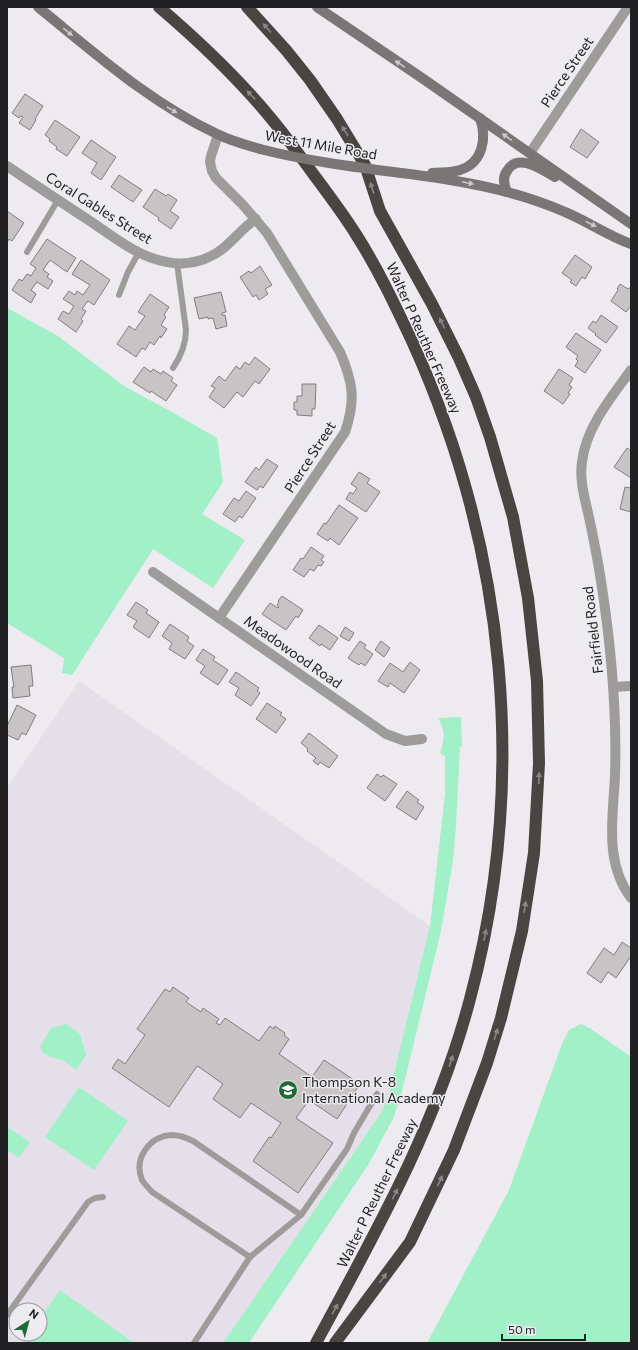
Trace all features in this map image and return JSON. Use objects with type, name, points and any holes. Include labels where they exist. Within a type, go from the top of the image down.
[{"type":"highway","name":"Walter P Reuther Freeway","points":[[159,7],[213,56],[276,124],[355,232],[374,264],[422,364],[450,435],[470,500],[480,540],[494,622],[499,664],[503,726],[500,824],[488,917],[472,993],[445,1080],[413,1157],[375,1235],[316,1343]]},
{"type":"highway","name":"Walter P Reuther Freeway","points":[[247,7],[286,50],[310,80],[337,119],[365,165],[380,211],[432,304],[459,358],[476,397],[490,437],[513,517],[528,598],[536,674],[539,723],[539,777],[534,853],[522,931],[508,990],[487,1063],[468,1116],[445,1169],[410,1242],[335,1343]]},
{"type":"main road","name":"West 11 Mile Road","points":[[38,7],[114,69],[152,97],[188,120],[218,135],[260,149],[303,159],[460,181],[507,192],[565,212],[631,244]]},
{"type":"main road","points":[[316,7],[480,118],[631,224]]},
{"type":"main road","points":[[406,174],[453,172],[468,167],[476,160],[483,146],[483,127],[480,118]]},
{"type":"main road","points":[[507,192],[504,182],[506,173],[512,165],[518,163],[536,167],[594,198]]},
{"type":"street","name":"Pierce Street","points":[[530,153],[628,7]]},
{"type":"street","points":[[218,135],[211,156],[210,162],[212,171],[216,178],[256,219]]},
{"type":"street","name":"Coral Gables Street","points":[[7,166],[126,245],[139,252],[167,262],[191,262],[209,257],[220,250],[246,226],[256,219]]},
{"type":"street","name":"Pierce Street","points":[[219,618],[341,437],[349,419],[352,405],[352,389],[348,371],[340,352],[267,233],[256,219]]},
{"type":"street","name":"Fairfield Road","points":[[631,370],[590,431],[584,449],[581,472],[601,582],[613,688],[615,752],[611,839],[618,876],[631,898]]},
{"type":"street","name":"Meadowood Road","points":[[153,572],[386,734],[405,741],[422,739]]},
{"type":"street","points":[[613,688],[631,686]]},
{"type":"lane","points":[[27,252],[58,200]]},
{"type":"lane","points":[[119,295],[128,272],[139,252]]},
{"type":"lane","points":[[173,368],[180,358],[184,348],[186,330],[177,263]]},
{"type":"lane","points":[[194,1343],[250,1257],[301,1215],[347,1149],[354,1132],[377,1094]]},
{"type":"lane","points":[[250,1257],[152,1192],[146,1185],[142,1179],[140,1160],[146,1148],[152,1142],[162,1137],[174,1135],[193,1141],[301,1215]]},
{"type":"lane","points":[[7,1315],[88,1202],[95,1198],[103,1197]]},
{"type":"shaded area","points":[[79,681],[430,926],[388,1097],[381,1113],[223,1343],[7,1343],[7,788]]},
{"type":"green space","points":[[7,308],[58,336],[124,386],[217,438],[223,482],[202,514],[245,540],[213,588],[153,549],[72,675],[62,673],[64,658],[7,623]]},
{"type":"green space","points":[[461,717],[462,746],[460,747],[453,861],[441,931],[401,1095],[393,1119],[368,1165],[249,1343],[223,1343],[381,1113],[388,1097],[430,926],[445,794],[445,756],[440,753],[444,735],[438,718]]},
{"type":"green space","points":[[66,1024],[80,1034],[86,1055],[76,1070],[63,1060],[50,1057],[43,1053],[40,1047],[51,1028]]},
{"type":"green space","points":[[581,1024],[591,1029],[631,1057],[631,1343],[427,1343],[509,1190],[562,1044],[569,1030]]},
{"type":"green space","points":[[79,1087],[128,1121],[94,1170],[45,1137]]},
{"type":"green space","points":[[7,1127],[30,1142],[19,1158],[7,1150]]},
{"type":"green space","points":[[60,1290],[134,1343],[22,1343],[48,1342],[48,1307]]},
{"type":"building","points":[[25,94],[43,106],[30,130],[19,123],[23,117],[20,116],[19,118],[12,113]]},
{"type":"building","points":[[55,120],[80,137],[67,156],[56,149],[57,147],[49,141],[50,139],[45,135]]},
{"type":"building","points":[[581,129],[599,142],[587,158],[570,147]]},
{"type":"building","points":[[91,140],[116,157],[101,180],[91,173],[97,163],[82,153]]},
{"type":"building","points":[[119,175],[142,190],[133,202],[111,187]]},
{"type":"building","points":[[155,189],[166,196],[168,194],[177,200],[170,211],[179,217],[171,229],[158,220],[159,218],[143,207]]},
{"type":"building","points":[[7,211],[24,223],[12,241],[9,239],[7,243]]},
{"type":"building","points":[[47,239],[76,258],[67,272],[50,260],[43,270],[49,274],[47,277],[53,281],[48,289],[37,282],[31,290],[36,294],[31,303],[12,290],[19,279],[22,281],[27,274],[31,276],[36,268],[30,264]]},
{"type":"building","points":[[575,255],[592,267],[585,279],[582,277],[576,286],[570,282],[572,280],[562,273]]},
{"type":"building","points":[[81,260],[110,280],[94,305],[88,301],[82,309],[86,311],[81,319],[83,321],[76,332],[58,319],[63,311],[69,314],[74,306],[63,299],[69,291],[75,295],[77,291],[83,295],[90,285],[72,274]]},
{"type":"building","points":[[260,266],[272,285],[265,289],[268,294],[259,300],[256,295],[253,297],[240,277],[249,271],[251,273]]},
{"type":"building","points":[[620,284],[628,289],[631,287],[631,306],[626,312],[611,301]]},
{"type":"building","points":[[221,292],[226,312],[222,313],[222,315],[225,315],[227,326],[216,329],[213,318],[208,319],[208,317],[199,319],[194,298]]},
{"type":"building","points":[[150,294],[169,307],[164,315],[166,317],[161,325],[167,329],[154,345],[150,342],[145,350],[142,348],[136,357],[117,344],[129,326],[135,330],[145,316],[138,312]]},
{"type":"building","points":[[601,315],[618,327],[606,343],[588,328],[593,321],[596,323]]},
{"type":"building","points":[[576,333],[601,350],[585,373],[575,366],[578,361],[576,359],[578,356],[566,347]]},
{"type":"building","points":[[255,357],[270,369],[259,384],[255,381],[243,397],[237,392],[224,408],[209,397],[215,388],[211,386],[219,376],[225,381],[236,366],[240,369],[245,362],[249,365]]},
{"type":"building","points":[[144,367],[151,372],[153,369],[161,374],[163,371],[173,378],[171,381],[177,385],[166,401],[133,382]]},
{"type":"building","points":[[559,369],[573,378],[569,385],[572,387],[568,393],[570,394],[563,404],[544,391]]},
{"type":"building","points":[[302,384],[316,384],[315,409],[312,409],[312,416],[297,415],[297,410],[294,410],[294,402],[297,402],[297,396],[302,396]]},
{"type":"building","points":[[627,448],[631,451],[631,478],[614,467]]},
{"type":"building","points":[[267,459],[278,466],[263,488],[260,486],[257,490],[245,482],[256,467],[259,470]]},
{"type":"building","points":[[359,472],[370,479],[367,483],[380,492],[366,512],[346,499],[350,492],[353,494],[357,488],[351,484]]},
{"type":"building","points":[[625,487],[631,488],[631,512],[620,509]]},
{"type":"building","points":[[246,491],[256,498],[242,518],[239,516],[235,522],[223,514],[234,498],[239,501]]},
{"type":"building","points":[[339,505],[358,518],[339,545],[330,538],[328,541],[317,534]]},
{"type":"building","points":[[311,547],[324,556],[321,560],[324,562],[321,566],[318,565],[314,571],[310,569],[304,577],[293,570]]},
{"type":"building","points":[[282,596],[303,610],[298,618],[296,616],[286,630],[262,614],[270,603],[278,608],[278,601]]},
{"type":"building","points":[[136,602],[148,610],[146,613],[159,622],[149,638],[133,627],[137,621],[127,615]]},
{"type":"building","points":[[170,624],[189,637],[187,641],[194,646],[185,659],[169,649],[172,643],[162,636]]},
{"type":"building","points":[[319,625],[338,638],[330,650],[321,644],[320,646],[309,638]]},
{"type":"building","points":[[345,627],[354,633],[349,641],[340,636]]},
{"type":"building","points":[[360,641],[366,645],[364,648],[373,654],[365,666],[361,663],[359,665],[348,658]]},
{"type":"building","points":[[381,641],[390,648],[384,657],[375,650]]},
{"type":"building","points":[[203,649],[215,657],[213,660],[228,670],[218,685],[200,673],[205,666],[196,660]]},
{"type":"building","points":[[410,662],[420,670],[404,693],[390,683],[388,687],[378,681],[390,663],[403,672]]},
{"type":"building","points":[[31,665],[33,686],[29,686],[30,696],[13,698],[12,687],[14,687],[11,667]]},
{"type":"building","points":[[236,672],[259,688],[257,691],[260,693],[251,706],[235,695],[239,688],[229,682]]},
{"type":"building","points":[[267,703],[282,713],[280,715],[286,719],[276,733],[256,719]]},
{"type":"building","points":[[17,705],[36,715],[26,735],[22,733],[18,740],[7,735],[7,726]]},
{"type":"building","points":[[309,733],[338,756],[329,768],[320,762],[318,765],[313,761],[316,758],[307,751],[308,749],[301,743]]},
{"type":"building","points":[[377,774],[381,777],[383,775],[397,784],[385,801],[367,788]]},
{"type":"building","points":[[407,791],[419,800],[417,802],[424,807],[416,820],[396,807]]},
{"type":"building","points":[[622,942],[631,948],[631,956],[616,978],[608,972],[601,983],[587,973],[604,948],[614,955]]},
{"type":"building","name":"Thompson K-8 International Academy","points":[[173,987],[189,998],[186,1002],[201,1012],[203,1008],[219,1019],[216,1023],[220,1025],[225,1018],[259,1041],[270,1026],[274,1029],[275,1026],[285,1033],[284,1035],[289,1039],[279,1054],[312,1077],[324,1060],[360,1084],[337,1119],[309,1100],[296,1118],[333,1143],[298,1193],[253,1161],[269,1137],[271,1138],[281,1123],[251,1103],[240,1118],[213,1099],[223,1084],[199,1067],[197,1066],[169,1107],[112,1068],[118,1059],[125,1064],[145,1035],[137,1029],[165,989],[170,992]]},
{"type":"place","name":"Thompson K-8 International Academy","points":[[288,1090]]}]
